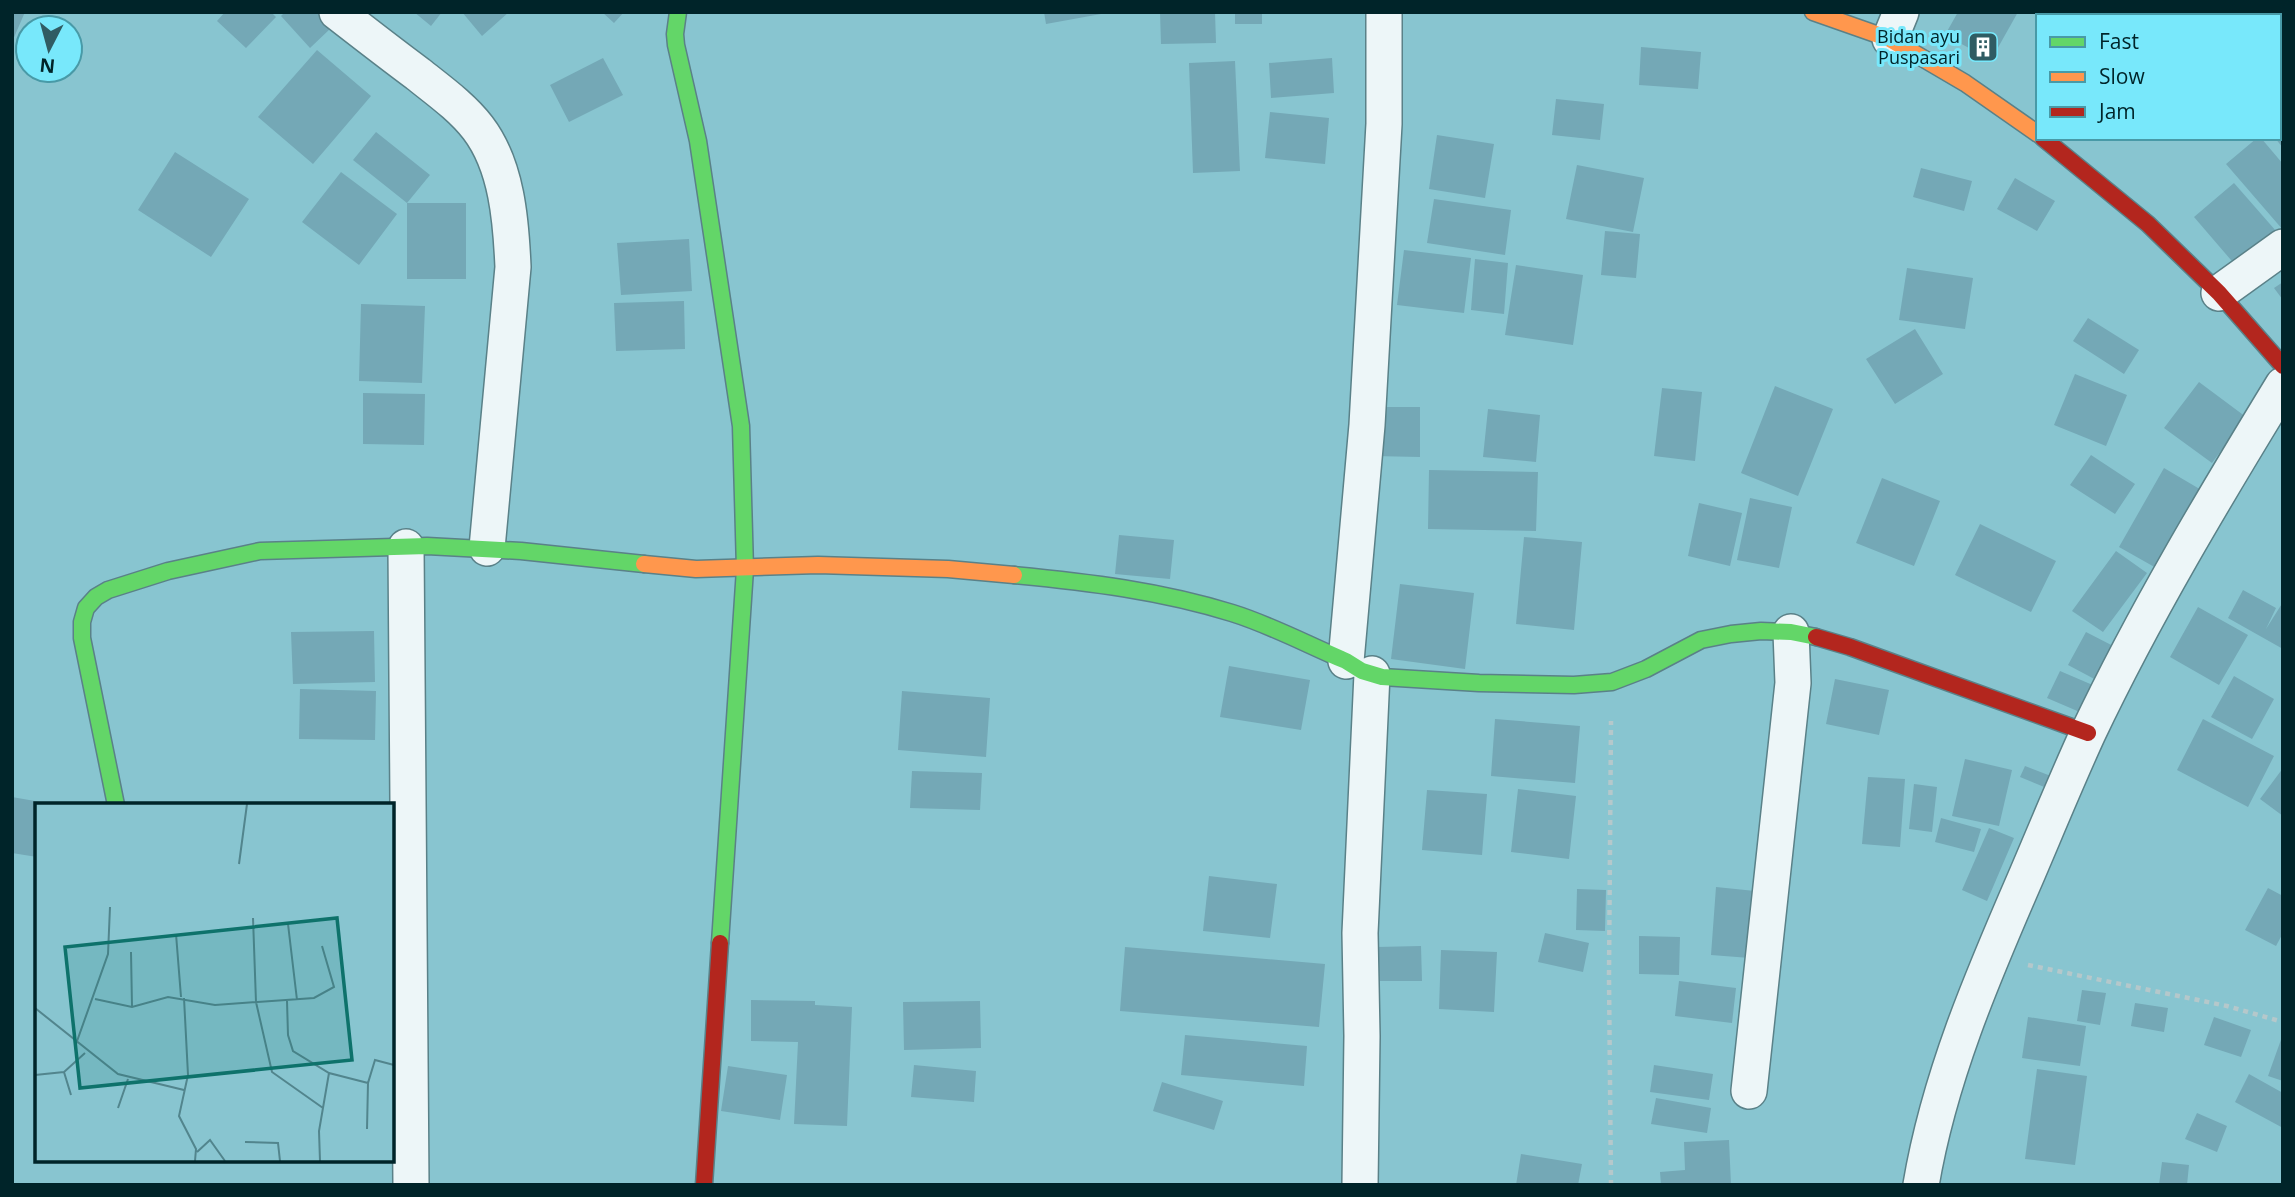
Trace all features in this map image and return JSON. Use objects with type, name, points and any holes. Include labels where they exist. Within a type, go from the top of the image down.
[{"type":"street","points":[[337,12],[442,93],[478,128],[490,148],[501,176],[512,227],[513,267],[486,548]]},
{"type":"street","points":[[677,12],[676,45],[698,141],[741,426],[745,569],[704,1185]]},
{"type":"street","points":[[1360,1185],[1362,1036],[1359,668],[1367,425],[1384,124],[1384,12]]},
{"type":"street","points":[[1814,12],[1896,25],[1965,83],[2036,133]]},
{"type":"street","points":[[2045,140],[2148,224],[2219,293],[2283,366]]},
{"type":"street","points":[[2219,293],[2283,247]]},
{"type":"street","points":[[1921,1185],[1941,1094],[1992,957],[2088,733],[2214,500],[2283,385]]},
{"type":"street","points":[[406,547],[411,1185]]},
{"type":"street","points":[[116,803],[82,638],[82,622],[86,608],[96,597],[108,590],[168,571],[260,551],[486,548],[696,569],[818,565],[948,569],[1091,582],[1183,599],[1234,614],[1359,668],[1479,683],[1574,685],[1612,682],[1646,670],[1701,640],[1761,631],[1791,632],[1850,647],[2088,733]]},
{"type":"street","points":[[1749,1091],[1793,683],[1791,632]]},
{"type":"path","points":[[1611,1185],[1609,963],[1612,682]]},
{"type":"path","points":[[1992,957],[2227,1006],[2283,1022]]},
{"type":"building","points":[[12,12],[25,12],[14,14],[12,42]]},
{"type":"building","points":[[225,12],[271,12],[276,17],[246,48],[217,21]]},
{"type":"building","points":[[285,12],[316,12],[331,28],[310,48],[281,16]]},
{"type":"building","points":[[414,12],[442,12],[431,26]]},
{"type":"building","points":[[462,12],[509,12],[482,36]]},
{"type":"building","points":[[602,12],[624,12],[614,23]]},
{"type":"building","points":[[1044,12],[1101,12],[1101,14],[1046,24]]},
{"type":"building","points":[[1160,12],[1215,12],[1216,43],[1161,44]]},
{"type":"building","points":[[1235,12],[1262,12],[1262,24],[1235,24]]},
{"type":"building","name":"Bidan ayu Puspasari","points":[[1958,12],[2018,12],[1991,60],[1945,35]]},
{"type":"building","points":[[2160,12],[2216,12],[2216,14]]},
{"type":"building","points":[[2267,12],[2283,12],[2283,37],[2281,14]]},
{"type":"building","points":[[1641,47],[1701,52],[1698,89],[1639,85]]},
{"type":"building","points":[[317,50],[371,96],[313,164],[258,117]]},
{"type":"building","points":[[603,58],[623,95],[569,122],[550,85]]},
{"type":"building","points":[[1332,58],[1334,93],[1271,98],[1269,63]]},
{"type":"building","points":[[1235,61],[1240,171],[1193,173],[1189,63]]},
{"type":"building","points":[[1556,99],[1604,104],[1600,140],[1552,135]]},
{"type":"building","points":[[1270,112],[1329,118],[1325,164],[1265,158]]},
{"type":"building","points":[[2283,115],[2283,148],[2277,140],[2281,140]]},
{"type":"building","points":[[376,132],[430,175],[407,203],[353,160]]},
{"type":"building","points":[[1437,135],[1494,144],[1485,198],[1429,189]]},
{"type":"building","points":[[2255,140],[2263,140],[2283,164],[2283,230],[2226,164]]},
{"type":"building","points":[[175,152],[249,199],[211,257],[138,210]]},
{"type":"building","points":[[1577,165],[1644,178],[1633,232],[1566,219]]},
{"type":"building","points":[[1921,168],[1972,181],[1964,211],[1913,197]]},
{"type":"building","points":[[341,172],[397,214],[359,265],[302,222]]},
{"type":"building","points":[[2015,178],[2055,201],[2037,231],[1997,209]]},
{"type":"building","points":[[2234,183],[2283,239],[2243,274],[2194,217]]},
{"type":"building","points":[[1434,199],[1511,210],[1505,255],[1427,243]]},
{"type":"building","points":[[407,203],[466,203],[466,279],[407,279]]},
{"type":"building","points":[[1605,231],[1640,234],[1636,278],[1601,275]]},
{"type":"building","points":[[689,239],[692,291],[621,295],[617,243]]},
{"type":"building","points":[[1404,250],[1471,258],[1464,313],[1397,305]]},
{"type":"building","points":[[1475,259],[1508,263],[1504,314],[1471,310]]},
{"type":"building","points":[[1516,265],[1583,275],[1573,345],[1505,335]]},
{"type":"building","points":[[1907,268],[1973,278],[1965,329],[1899,320]]},
{"type":"building","points":[[2283,282],[2283,300],[2274,288]]},
{"type":"building","points":[[684,301],[685,349],[616,351],[614,303]]},
{"type":"building","points":[[361,304],[425,306],[422,383],[359,381]]},
{"type":"building","points":[[2088,318],[2139,350],[2124,374],[2073,341]]},
{"type":"building","points":[[1915,329],[1943,374],[1895,404],[1866,359]]},
{"type":"building","points":[[2075,374],[2127,395],[2106,446],[2054,425]]},
{"type":"building","points":[[2199,382],[2246,417],[2212,463],[2164,428]]},
{"type":"building","points":[[1775,386],[1833,409],[1798,496],[1741,473]]},
{"type":"building","points":[[1662,388],[1702,392],[1695,461],[1654,456]]},
{"type":"building","points":[[363,393],[425,394],[424,445],[363,444]]},
{"type":"building","points":[[1373,407],[1420,407],[1420,457],[1373,456]]},
{"type":"building","points":[[1488,409],[1540,415],[1536,462],[1483,457]]},
{"type":"building","points":[[2091,455],[2135,484],[2115,514],[2070,485]]},
{"type":"building","points":[[2164,468],[2203,491],[2158,569],[2119,547]]},
{"type":"building","points":[[1429,470],[1538,472],[1536,531],[1428,529]]},
{"type":"building","points":[[1882,478],[1940,501],[1914,566],[1856,543]]},
{"type":"building","points":[[1750,498],[1792,507],[1779,568],[1737,560]]},
{"type":"building","points":[[1699,503],[1742,513],[1730,566],[1688,556]]},
{"type":"building","points":[[1980,524],[2056,561],[2031,612],[1955,575]]},
{"type":"building","points":[[1119,535],[1174,540],[1170,579],[1115,574]]},
{"type":"building","points":[[1524,537],[1582,542],[1574,630],[1516,624]]},
{"type":"building","points":[[2116,551],[2147,573],[2103,632],[2072,611]]},
{"type":"building","points":[[1400,584],[1474,593],[1465,669],[1391,659]]},
{"type":"building","points":[[2243,590],[2276,608],[2266,629],[2283,602],[2283,649],[2228,618]]},
{"type":"building","points":[[2198,607],[2248,635],[2219,685],[2170,657]]},
{"type":"building","points":[[374,631],[375,682],[293,684],[291,632]]},
{"type":"building","points":[[2086,632],[2119,649],[2100,682],[2068,665]]},
{"type":"building","points":[[1229,666],[1310,680],[1301,730],[1220,717]]},
{"type":"building","points":[[2060,671],[2095,686],[2082,713],[2047,698]]},
{"type":"building","points":[[2234,676],[2274,699],[2252,739],[2211,717]]},
{"type":"building","points":[[1835,679],[1889,690],[1879,735],[1826,724]]},
{"type":"building","points":[[300,689],[376,691],[375,740],[299,739]]},
{"type":"building","points":[[902,691],[990,698],[986,757],[898,750]]},
{"type":"building","points":[[1495,719],[1580,726],[1575,783],[1491,776]]},
{"type":"building","points":[[2203,719],[2274,756],[2248,807],[2177,770]]},
{"type":"building","points":[[1965,759],[2012,770],[1999,826],[1952,816]]},
{"type":"building","points":[[2025,766],[2064,781],[2059,793],[2020,777]]},
{"type":"building","points":[[2283,768],[2283,816],[2260,799]]},
{"type":"building","points":[[912,771],[982,773],[980,810],[910,808]]},
{"type":"building","points":[[1868,777],[1905,779],[1900,847],[1862,844]]},
{"type":"building","points":[[1914,784],[1937,787],[1932,832],[1909,829]]},
{"type":"building","points":[[1518,789],[1576,796],[1569,859],[1511,852]]},
{"type":"building","points":[[1427,790],[1487,794],[1482,855],[1422,850]]},
{"type":"building","points":[[12,797],[46,803],[35,803],[35,857],[12,853]]},
{"type":"building","points":[[1941,818],[1981,829],[1974,852],[1935,842]]},
{"type":"building","points":[[1989,828],[2014,838],[1987,901],[1962,890]]},
{"type":"building","points":[[1209,876],[1277,884],[1270,938],[1203,931]]},
{"type":"building","points":[[1716,887],[1755,891],[1750,958],[1711,955]]},
{"type":"building","points":[[2268,888],[2283,896],[2283,933],[2276,946],[2245,930]]},
{"type":"building","points":[[1577,889],[1606,890],[1605,931],[1576,930]]},
{"type":"building","points":[[1545,933],[1589,943],[1583,972],[1538,962]]},
{"type":"building","points":[[1639,936],[1680,937],[1679,975],[1639,974]]},
{"type":"building","points":[[1421,946],[1422,981],[1378,981],[1377,947]]},
{"type":"building","points":[[1125,947],[1325,964],[1319,1027],[1120,1011]]},
{"type":"building","points":[[1441,950],[1497,952],[1494,1012],[1439,1009]]},
{"type":"building","points":[[1679,981],[1736,988],[1732,1023],[1675,1016]]},
{"type":"building","points":[[2082,990],[2106,993],[2100,1025],[2077,1021]]},
{"type":"building","points":[[751,1000],[815,1001],[815,1005],[852,1007],[847,1126],[794,1124],[798,1042],[751,1041]]},
{"type":"building","points":[[980,1001],[981,1048],[904,1050],[903,1002]]},
{"type":"building","points":[[2135,1003],[2168,1008],[2164,1032],[2131,1026]]},
{"type":"building","points":[[2028,1017],[2086,1026],[2080,1066],[2022,1058]]},
{"type":"building","points":[[2214,1017],[2251,1030],[2241,1057],[2204,1045]]},
{"type":"building","points":[[2283,1034],[2283,1081],[2268,1076]]},
{"type":"building","points":[[1185,1035],[1307,1046],[1304,1086],[1181,1075]]},
{"type":"building","points":[[914,1065],[976,1071],[974,1102],[911,1097]]},
{"type":"building","points":[[1654,1065],[1713,1074],[1709,1100],[1650,1092]]},
{"type":"building","points":[[728,1066],[787,1075],[780,1120],[721,1111]]},
{"type":"building","points":[[2037,1069],[2087,1076],[2075,1165],[2025,1159]]},
{"type":"building","points":[[2249,1074],[2283,1093],[2283,1128],[2235,1102]]},
{"type":"building","points":[[1162,1082],[1223,1101],[1214,1130],[1153,1111]]},
{"type":"building","points":[[1656,1098],[1711,1108],[1707,1133],[1651,1124]]},
{"type":"building","points":[[2197,1113],[2227,1126],[2217,1152],[2185,1139]]},
{"type":"building","points":[[1729,1140],[1731,1185],[1661,1185],[1660,1172],[1685,1170],[1684,1142]]},
{"type":"building","points":[[1521,1154],[1582,1164],[1578,1185],[1516,1185]]},
{"type":"building","points":[[2162,1162],[2189,1165],[2187,1185],[2159,1185]]},
{"type":"traffic: fast","points":[[678,12],[676,45],[698,141],[741,426],[745,569],[720,943]]},
{"type":"traffic: fast","points":[[116,803],[82,638],[82,622],[86,608],[96,597],[108,590],[168,571],[260,551],[427,546],[521,551],[644,564]]},
{"type":"traffic: fast","points":[[1014,575],[1124,588],[1205,605],[1261,623],[1346,661],[1362,671],[1382,677],[1479,683],[1574,685],[1612,682],[1646,669],[1701,640],[1761,631],[1791,632],[1816,637]]},
{"type":"traffic: slow","points":[[1813,12],[1890,39],[1965,83],[2036,133]]},
{"type":"traffic: slow","points":[[644,564],[696,569],[818,565],[948,569],[1014,575]]},
{"type":"traffic: jam","points":[[2045,140],[2148,224],[2219,293],[2283,366]]},
{"type":"traffic: jam","points":[[1816,637],[2088,733]]},
{"type":"traffic: jam","points":[[704,1185],[720,943]]},
{"type":"place","name":"Bidan ayu Puspasari","points":[[1983,47]]}]
